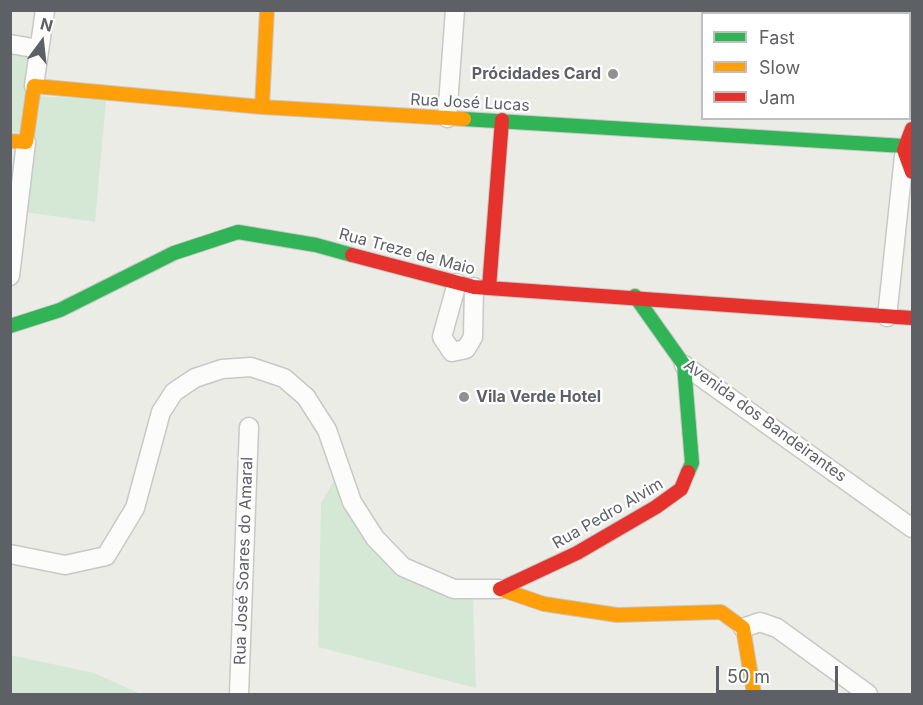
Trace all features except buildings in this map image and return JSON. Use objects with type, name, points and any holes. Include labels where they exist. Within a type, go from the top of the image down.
[{"type":"main road","points":[[262,107],[267,10]]},
{"type":"main road","points":[[18,141],[34,86]]},
{"type":"main road","name":"Rua José Lucas","points":[[34,86],[262,107],[502,120],[908,148]]},
{"type":"main road","points":[[473,286],[502,120]]},
{"type":"main road","name":"Rua Treze de Maio","points":[[10,326],[60,310],[174,254],[238,232],[316,244],[473,286],[635,296],[912,318]]},
{"type":"main road","name":"Avenida dos Bandeirantes","points":[[635,296],[684,365]]},
{"type":"main road","name":"Rua Pedro Alvim","points":[[500,589],[577,553],[656,507],[681,489],[692,463],[684,365]]},
{"type":"main road","points":[[500,589],[544,604],[617,615],[721,612],[743,628],[754,694]]},
{"type":"street","points":[[34,86],[45,10]]},
{"type":"street","points":[[447,118],[455,10]]},
{"type":"street","points":[[10,44],[39,49]]},
{"type":"street","points":[[887,317],[898,211],[908,148],[908,120]]},
{"type":"street","points":[[10,276],[18,141]]},
{"type":"street","points":[[898,211],[912,189]]},
{"type":"street","name":"Avenida dos Bandeirantes","points":[[684,365],[912,528]]},
{"type":"street","points":[[10,554],[65,565],[106,556],[135,508],[158,423],[174,392],[195,378],[222,369],[251,367],[284,378],[306,398],[327,429],[343,469],[352,502],[375,538],[403,567],[454,589],[500,589]]},
{"type":"street","name":"Rua José Soares do Amaral","points":[[239,694],[249,427]]},
{"type":"street","points":[[743,628],[760,622],[777,628],[868,694]]},
{"type":"green space","points":[[11,48],[34,53],[20,133],[11,132]]},
{"type":"green space","points":[[38,96],[106,100],[95,222],[24,212],[33,158]]},
{"type":"green space","points":[[339,472],[369,544],[473,597],[476,688],[318,647],[321,503]]},
{"type":"green space","points":[[10,655],[94,673],[139,693],[231,694],[11,694]]},
{"type":"traffic: fast","points":[[464,119],[904,146]]},
{"type":"traffic: fast","points":[[10,326],[60,310],[174,253],[238,232],[316,245],[352,255]]},
{"type":"traffic: fast","points":[[635,296],[684,365],[692,463],[688,472]]},
{"type":"traffic: slow","points":[[262,107],[267,10]]},
{"type":"traffic: slow","points":[[10,141],[26,142],[34,86],[262,107],[464,119]]},
{"type":"traffic: slow","points":[[500,589],[544,604],[617,615],[721,612],[743,628],[754,694]]},
{"type":"traffic: jam","points":[[489,288],[502,120]]},
{"type":"traffic: jam","points":[[912,129],[904,150],[912,172]]},
{"type":"traffic: jam","points":[[352,255],[474,287],[912,318]]},
{"type":"traffic: jam","points":[[500,589],[577,553],[656,507],[681,489],[688,472]]},
{"type":"place","name":"Prócidades Card","points":[[613,74]]},
{"type":"place","name":"Vila Verde Hotel","points":[[464,397]]}]
